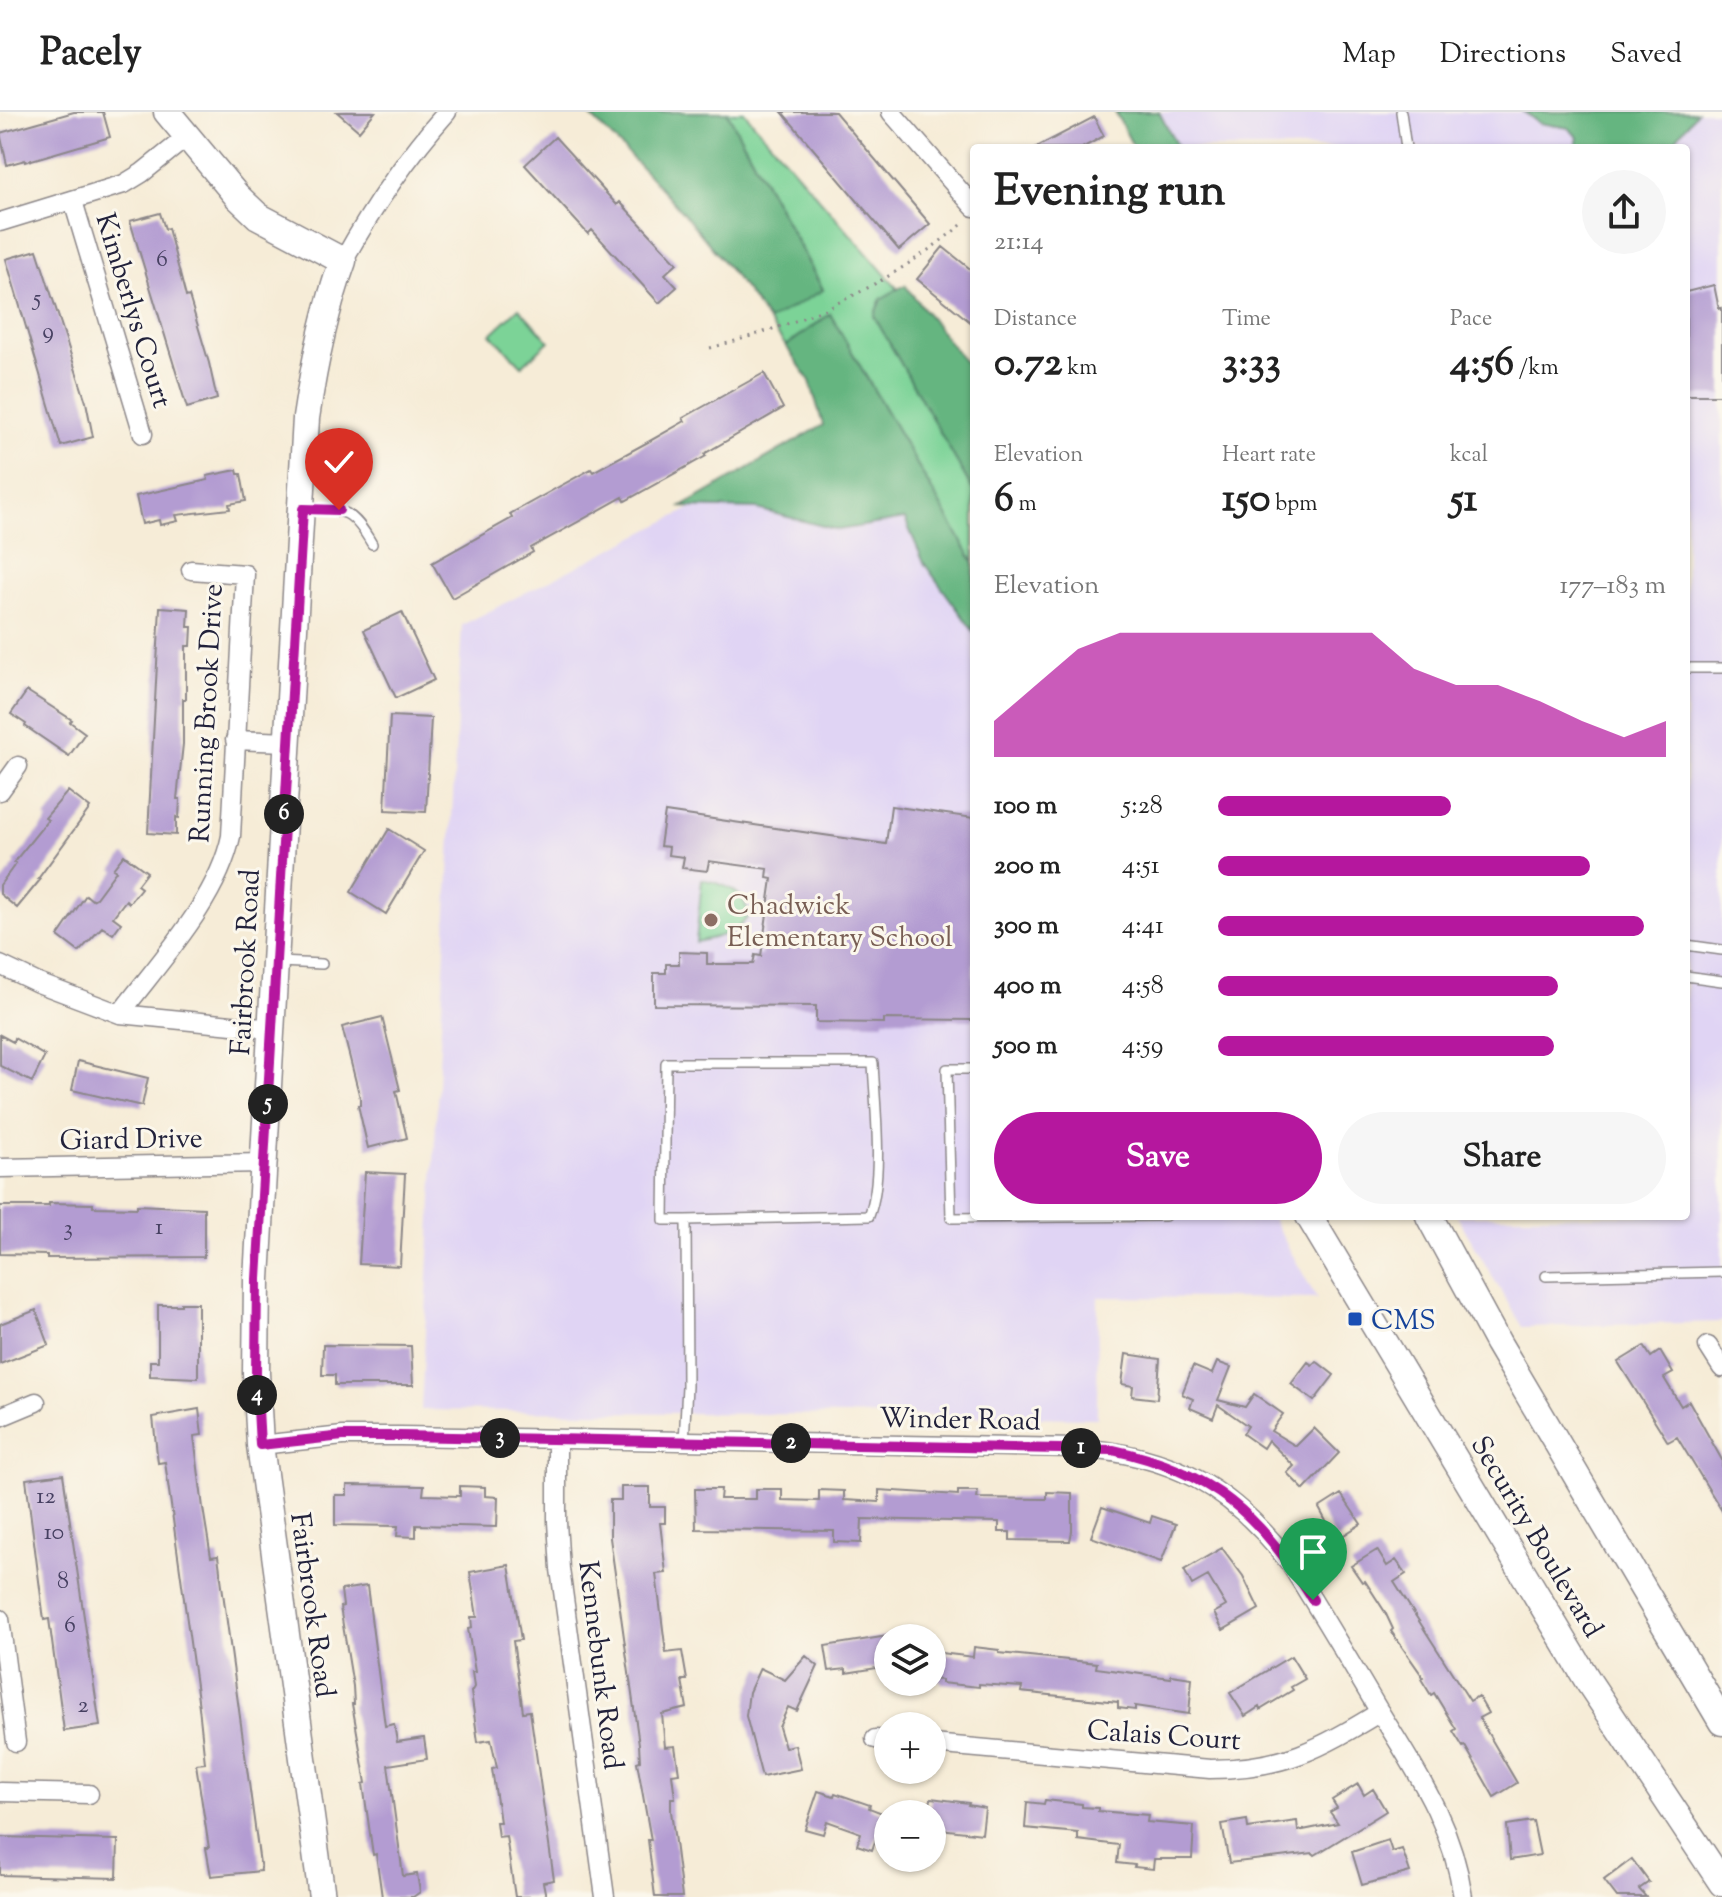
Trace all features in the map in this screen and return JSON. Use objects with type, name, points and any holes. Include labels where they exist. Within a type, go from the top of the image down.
[{"type":"street","points":[[167,112],[237,196],[258,216],[343,261]]},
{"type":"street","name":"Fairbrook Road","points":[[322,1897],[260,1445],[256,1373],[264,1163],[306,418],[314,360],[327,305],[343,261],[398,171],[447,112]]},
{"type":"street","points":[[891,112],[970,202]]},
{"type":"street","points":[[0,222],[124,184],[188,136]]},
{"type":"street","name":"Kimberlys Court","points":[[73,201],[143,434]]},
{"type":"street","name":"Running Brook Drive","points":[[120,1014],[205,901],[226,859],[231,836],[245,574],[191,570]]},
{"type":"street","points":[[235,740],[288,742]]},
{"type":"street","points":[[0,791],[18,766]]},
{"type":"street","points":[[0,965],[120,1014],[273,1029]]},
{"type":"street","name":"Giard Drive","points":[[0,1168],[264,1163]]},
{"type":"street","name":"Security Boulevard","points":[[1311,1220],[1588,1681],[1722,1883]]},
{"type":"street","points":[[1431,1220],[1498,1343],[1722,1722]]},
{"type":"street","points":[[1708,1346],[1722,1368]]},
{"type":"street","points":[[0,1417],[36,1402]]},
{"type":"street","name":"Winder Road","points":[[260,1445],[343,1436],[1076,1448],[1113,1450],[1145,1457],[1207,1484],[1264,1529],[1289,1562],[1426,1787],[1446,1827],[1459,1867],[1463,1897]]},
{"type":"street","name":"Kennebunk Road","points":[[557,1440],[560,1569],[605,1897]]},
{"type":"street","points":[[0,1619],[16,1742]]},
{"type":"street","name":"Calais Court","points":[[946,1745],[1210,1769],[1244,1769],[1303,1755],[1380,1712]]},
{"type":"street","points":[[0,1792],[89,1794]]},
{"type":"lane","points":[[1401,112],[1405,144]]},
{"type":"lane","points":[[303,509],[339,510],[352,515],[372,544]]},
{"type":"lane","points":[[1690,668],[1722,668]]},
{"type":"lane","points":[[1690,946],[1722,950]]},
{"type":"lane","points":[[276,961],[322,964]]},
{"type":"lane","points":[[1690,977],[1722,981]]},
{"type":"lane","points":[[666,1063],[873,1063],[876,1179],[874,1203],[869,1216],[686,1220],[664,1220],[666,1063]]},
{"type":"lane","points":[[970,1069],[947,1069],[951,1218],[970,1218]]},
{"type":"lane","points":[[684,1442],[687,1386],[686,1220]]},
{"type":"lane","points":[[1546,1276],[1722,1272]]},
{"type":"path","points":[[710,348],[825,311],[867,290],[914,261],[970,217]]},
{"type":"shaded area","points":[[1124,112],[1722,112],[1722,1322],[1522,1327],[1459,1220],[1690,1220],[1690,144],[1141,144]]},
{"type":"shaded area","name":"Chadwick Elementary School","points":[[857,424],[970,603],[970,1220],[1273,1220],[1317,1299],[1098,1297],[1097,1418],[421,1410],[462,625]]},
{"type":"green space","points":[[586,112],[727,112],[823,290],[768,321],[682,212]]},
{"type":"green space","points":[[727,112],[744,112],[898,289],[881,299],[874,316],[970,485],[970,556],[830,314],[786,346],[768,321],[823,289]]},
{"type":"green space","points":[[1115,112],[1159,112],[1176,144],[1132,144]]},
{"type":"green space","points":[[1524,112],[1697,112],[1672,144],[1576,144],[1578,138],[1569,128],[1539,123]]},
{"type":"green space","points":[[905,285],[970,369],[970,485],[874,316],[881,299]]},
{"type":"green space","points":[[519,308],[549,341],[522,366],[491,334]]},
{"type":"green space","points":[[830,314],[970,556],[970,626],[924,563],[905,519],[838,530],[757,509],[682,507],[823,425],[810,381],[786,346]]},
{"type":"green space","points":[[702,879],[726,886],[738,894],[749,915],[732,931],[696,942]]},
{"type":"building","points":[[74,112],[103,112],[110,137],[7,165],[0,133]]},
{"type":"building","points":[[337,112],[375,112],[359,131]]},
{"type":"building","points":[[782,112],[835,112],[930,224],[899,250]]},
{"type":"building","points":[[1094,117],[1104,136],[1089,144],[1043,144]]},
{"type":"building","points":[[555,137],[617,205],[620,202],[677,263],[665,274],[677,287],[659,303],[592,230],[588,234],[525,165]]},
{"type":"building","points":[[160,213],[165,229],[168,228],[186,297],[189,296],[217,399],[187,408],[130,221]]},
{"type":"building","points":[[943,247],[970,269],[970,322],[917,279]]},
{"type":"building","points":[[37,250],[86,402],[93,437],[61,446],[6,259]]},
{"type":"building","points":[[1714,285],[1719,309],[1722,308],[1722,395],[1690,395],[1690,291]]},
{"type":"building","points":[[764,373],[783,408],[625,501],[623,497],[531,548],[533,552],[452,598],[432,563],[512,518],[510,514],[591,469],[593,472],[648,442],[685,421],[683,418]]},
{"type":"building","points":[[237,470],[241,474],[246,501],[229,504],[230,509],[176,515],[178,521],[160,525],[159,520],[142,524],[136,496],[208,480],[207,476]]},
{"type":"building","points":[[160,607],[189,609],[188,627],[192,627],[191,646],[186,646],[186,699],[183,699],[176,835],[148,833]]},
{"type":"building","points":[[402,612],[434,680],[396,698],[364,630]]},
{"type":"building","points":[[27,691],[72,720],[70,722],[85,733],[69,756],[11,714]]},
{"type":"building","points":[[390,716],[431,718],[426,812],[385,810]]},
{"type":"building","points":[[68,791],[90,808],[17,908],[0,894],[0,885],[14,862],[48,820],[45,818]]},
{"type":"building","points":[[891,806],[970,817],[970,1020],[816,1022],[816,1006],[654,1005],[654,973],[666,973],[666,964],[679,964],[679,952],[707,953],[707,964],[753,964],[755,955],[761,956],[772,879],[767,878],[768,869],[709,861],[707,871],[682,868],[684,857],[668,855],[669,847],[660,846],[665,812],[886,844]]},
{"type":"building","points":[[389,829],[424,851],[386,914],[351,892]]},
{"type":"building","points":[[124,855],[147,872],[137,885],[141,888],[129,903],[126,900],[113,917],[121,923],[113,934],[102,927],[79,952],[58,936],[86,895],[92,900],[96,898]]},
{"type":"building","points":[[382,1017],[400,1090],[396,1091],[407,1138],[368,1148],[358,1105],[360,1098],[342,1027]]},
{"type":"building","points":[[0,1035],[13,1042],[14,1038],[45,1056],[32,1082],[0,1066]]},
{"type":"building","points":[[78,1061],[148,1078],[142,1106],[72,1090]]},
{"type":"building","points":[[365,1172],[405,1174],[400,1266],[359,1264]]},
{"type":"building","points":[[49,1203],[93,1204],[93,1207],[204,1208],[204,1257],[47,1258],[47,1255],[0,1254],[0,1206],[49,1206]]},
{"type":"building","points":[[198,1303],[198,1378],[150,1376],[150,1361],[158,1361],[158,1305]]},
{"type":"building","points":[[36,1310],[49,1345],[0,1364],[0,1324]]},
{"type":"building","points":[[323,1345],[411,1346],[413,1385],[335,1385],[335,1375],[322,1375]]},
{"type":"building","points":[[1644,1346],[1651,1357],[1660,1351],[1673,1373],[1664,1378],[1681,1406],[1689,1401],[1722,1460],[1722,1511],[1677,1437],[1668,1442],[1618,1362]]},
{"type":"building","points":[[1126,1354],[1160,1359],[1157,1399],[1132,1396],[1133,1386],[1122,1384]]},
{"type":"building","points":[[1316,1361],[1334,1375],[1314,1401],[1291,1384],[1308,1362],[1312,1365]]},
{"type":"building","points":[[1217,1362],[1231,1367],[1218,1400],[1245,1407],[1254,1394],[1283,1414],[1271,1431],[1296,1446],[1314,1428],[1339,1453],[1304,1490],[1287,1473],[1294,1466],[1268,1440],[1263,1448],[1243,1434],[1248,1426],[1218,1405],[1213,1418],[1190,1408],[1193,1399],[1182,1394],[1193,1366],[1212,1374]]},
{"type":"building","points":[[199,1409],[202,1435],[194,1436],[203,1508],[211,1557],[218,1556],[261,1871],[211,1876],[196,1764],[205,1763],[199,1707],[165,1462],[158,1463],[153,1417]]},
{"type":"building","points":[[63,1474],[100,1726],[64,1731],[49,1619],[44,1620],[26,1479]]},
{"type":"building","points":[[347,1485],[424,1486],[423,1495],[460,1496],[460,1486],[485,1487],[485,1496],[498,1497],[497,1527],[416,1525],[416,1537],[397,1536],[398,1526],[335,1525],[335,1495],[347,1495]]},
{"type":"building","points":[[621,1487],[650,1487],[650,1507],[665,1507],[665,1523],[660,1523],[666,1573],[656,1574],[666,1653],[682,1651],[687,1680],[682,1680],[687,1708],[662,1714],[665,1747],[675,1746],[679,1773],[672,1774],[675,1798],[671,1798],[671,1811],[682,1897],[655,1897],[648,1840],[651,1840],[637,1762],[640,1761],[639,1744],[610,1538],[610,1500],[621,1500]]},
{"type":"building","points":[[695,1489],[721,1489],[720,1499],[756,1499],[756,1489],[782,1489],[782,1500],[819,1501],[819,1490],[844,1491],[844,1500],[879,1502],[879,1490],[958,1495],[958,1491],[978,1491],[977,1498],[1047,1499],[1047,1492],[1072,1493],[1072,1531],[1070,1541],[1010,1540],[1010,1532],[999,1532],[999,1522],[862,1519],[861,1543],[834,1542],[834,1531],[696,1529]]},
{"type":"building","points":[[1341,1494],[1361,1524],[1336,1540],[1319,1508]]},
{"type":"building","points":[[1102,1507],[1150,1523],[1152,1516],[1176,1524],[1161,1562],[1091,1537]]},
{"type":"building","points":[[1222,1548],[1243,1576],[1259,1609],[1223,1630],[1214,1613],[1226,1606],[1208,1576],[1192,1585],[1184,1570]]},
{"type":"building","points":[[1377,1550],[1387,1566],[1396,1560],[1406,1574],[1394,1582],[1470,1701],[1478,1696],[1488,1713],[1479,1718],[1517,1783],[1494,1797],[1453,1731],[1456,1729],[1434,1693],[1431,1695],[1421,1679],[1423,1677],[1391,1631],[1393,1629],[1385,1612],[1351,1566]]},
{"type":"building","points":[[509,1565],[521,1640],[513,1641],[523,1712],[530,1711],[554,1880],[543,1882],[546,1897],[515,1897],[506,1836],[498,1837],[496,1822],[500,1822],[492,1769],[497,1768],[491,1740],[478,1742],[471,1692],[474,1687],[472,1672],[475,1672],[468,1629],[472,1628],[471,1617],[477,1617],[470,1572]]},
{"type":"building","points":[[367,1586],[385,1726],[394,1724],[397,1742],[424,1738],[427,1759],[388,1765],[403,1876],[417,1874],[420,1892],[413,1897],[382,1897],[376,1854],[373,1855],[363,1784],[366,1783],[340,1607],[343,1606],[341,1590]]},
{"type":"building","points":[[874,1638],[874,1668],[846,1673],[846,1669],[829,1671],[825,1646]]},
{"type":"building","points":[[974,1647],[999,1650],[999,1653],[1097,1663],[1096,1668],[1192,1678],[1189,1714],[1135,1706],[1135,1710],[1118,1708],[1118,1702],[1021,1692],[1022,1687],[946,1684],[946,1654],[973,1657]]},
{"type":"building","points":[[806,1656],[818,1666],[797,1711],[788,1707],[779,1727],[785,1747],[795,1745],[801,1769],[762,1777],[746,1716],[749,1692],[760,1668],[785,1680]]},
{"type":"building","points":[[1291,1656],[1305,1679],[1291,1687],[1293,1690],[1245,1716],[1230,1693]]},
{"type":"building","points":[[1358,1784],[1364,1795],[1373,1789],[1386,1811],[1315,1855],[1229,1863],[1222,1824],[1247,1820],[1248,1828],[1297,1821],[1298,1831],[1338,1823],[1330,1812],[1337,1808],[1332,1800]]},
{"type":"building","points":[[818,1791],[834,1796],[835,1793],[870,1805],[869,1808],[874,1810],[872,1850],[857,1845],[861,1833],[827,1821],[823,1834],[805,1829]]},
{"type":"building","points":[[931,1798],[969,1803],[985,1808],[982,1834],[946,1830],[946,1800]]},
{"type":"building","points":[[1045,1800],[1082,1804],[1082,1807],[1098,1808],[1098,1811],[1148,1815],[1147,1822],[1194,1826],[1192,1859],[1154,1859],[1153,1869],[1134,1867],[1117,1863],[1119,1845],[1078,1840],[1078,1833],[1025,1828],[1027,1802],[1044,1804]]},
{"type":"building","points":[[1533,1821],[1540,1855],[1510,1860],[1507,1825]]},
{"type":"building","points":[[0,1837],[118,1840],[117,1878],[0,1875]]},
{"type":"building","points":[[1388,1840],[1392,1852],[1402,1849],[1410,1872],[1362,1885],[1352,1852]]},
{"type":"building","points":[[1632,1859],[1649,1882],[1639,1889],[1646,1897],[1617,1897],[1604,1880]]},
{"type":"place","name":"Chadwick Elementary School","points":[[711,920]]},
{"type":"place","name":"CMS","points":[[1355,1319]]},
{"type":"route","points":[[339,510],[303,509],[257,1279],[256,1373],[260,1445],[343,1436],[400,1436],[1113,1450],[1145,1457],[1176,1469],[1207,1484],[1237,1506],[1264,1529],[1313,1600]]}]
